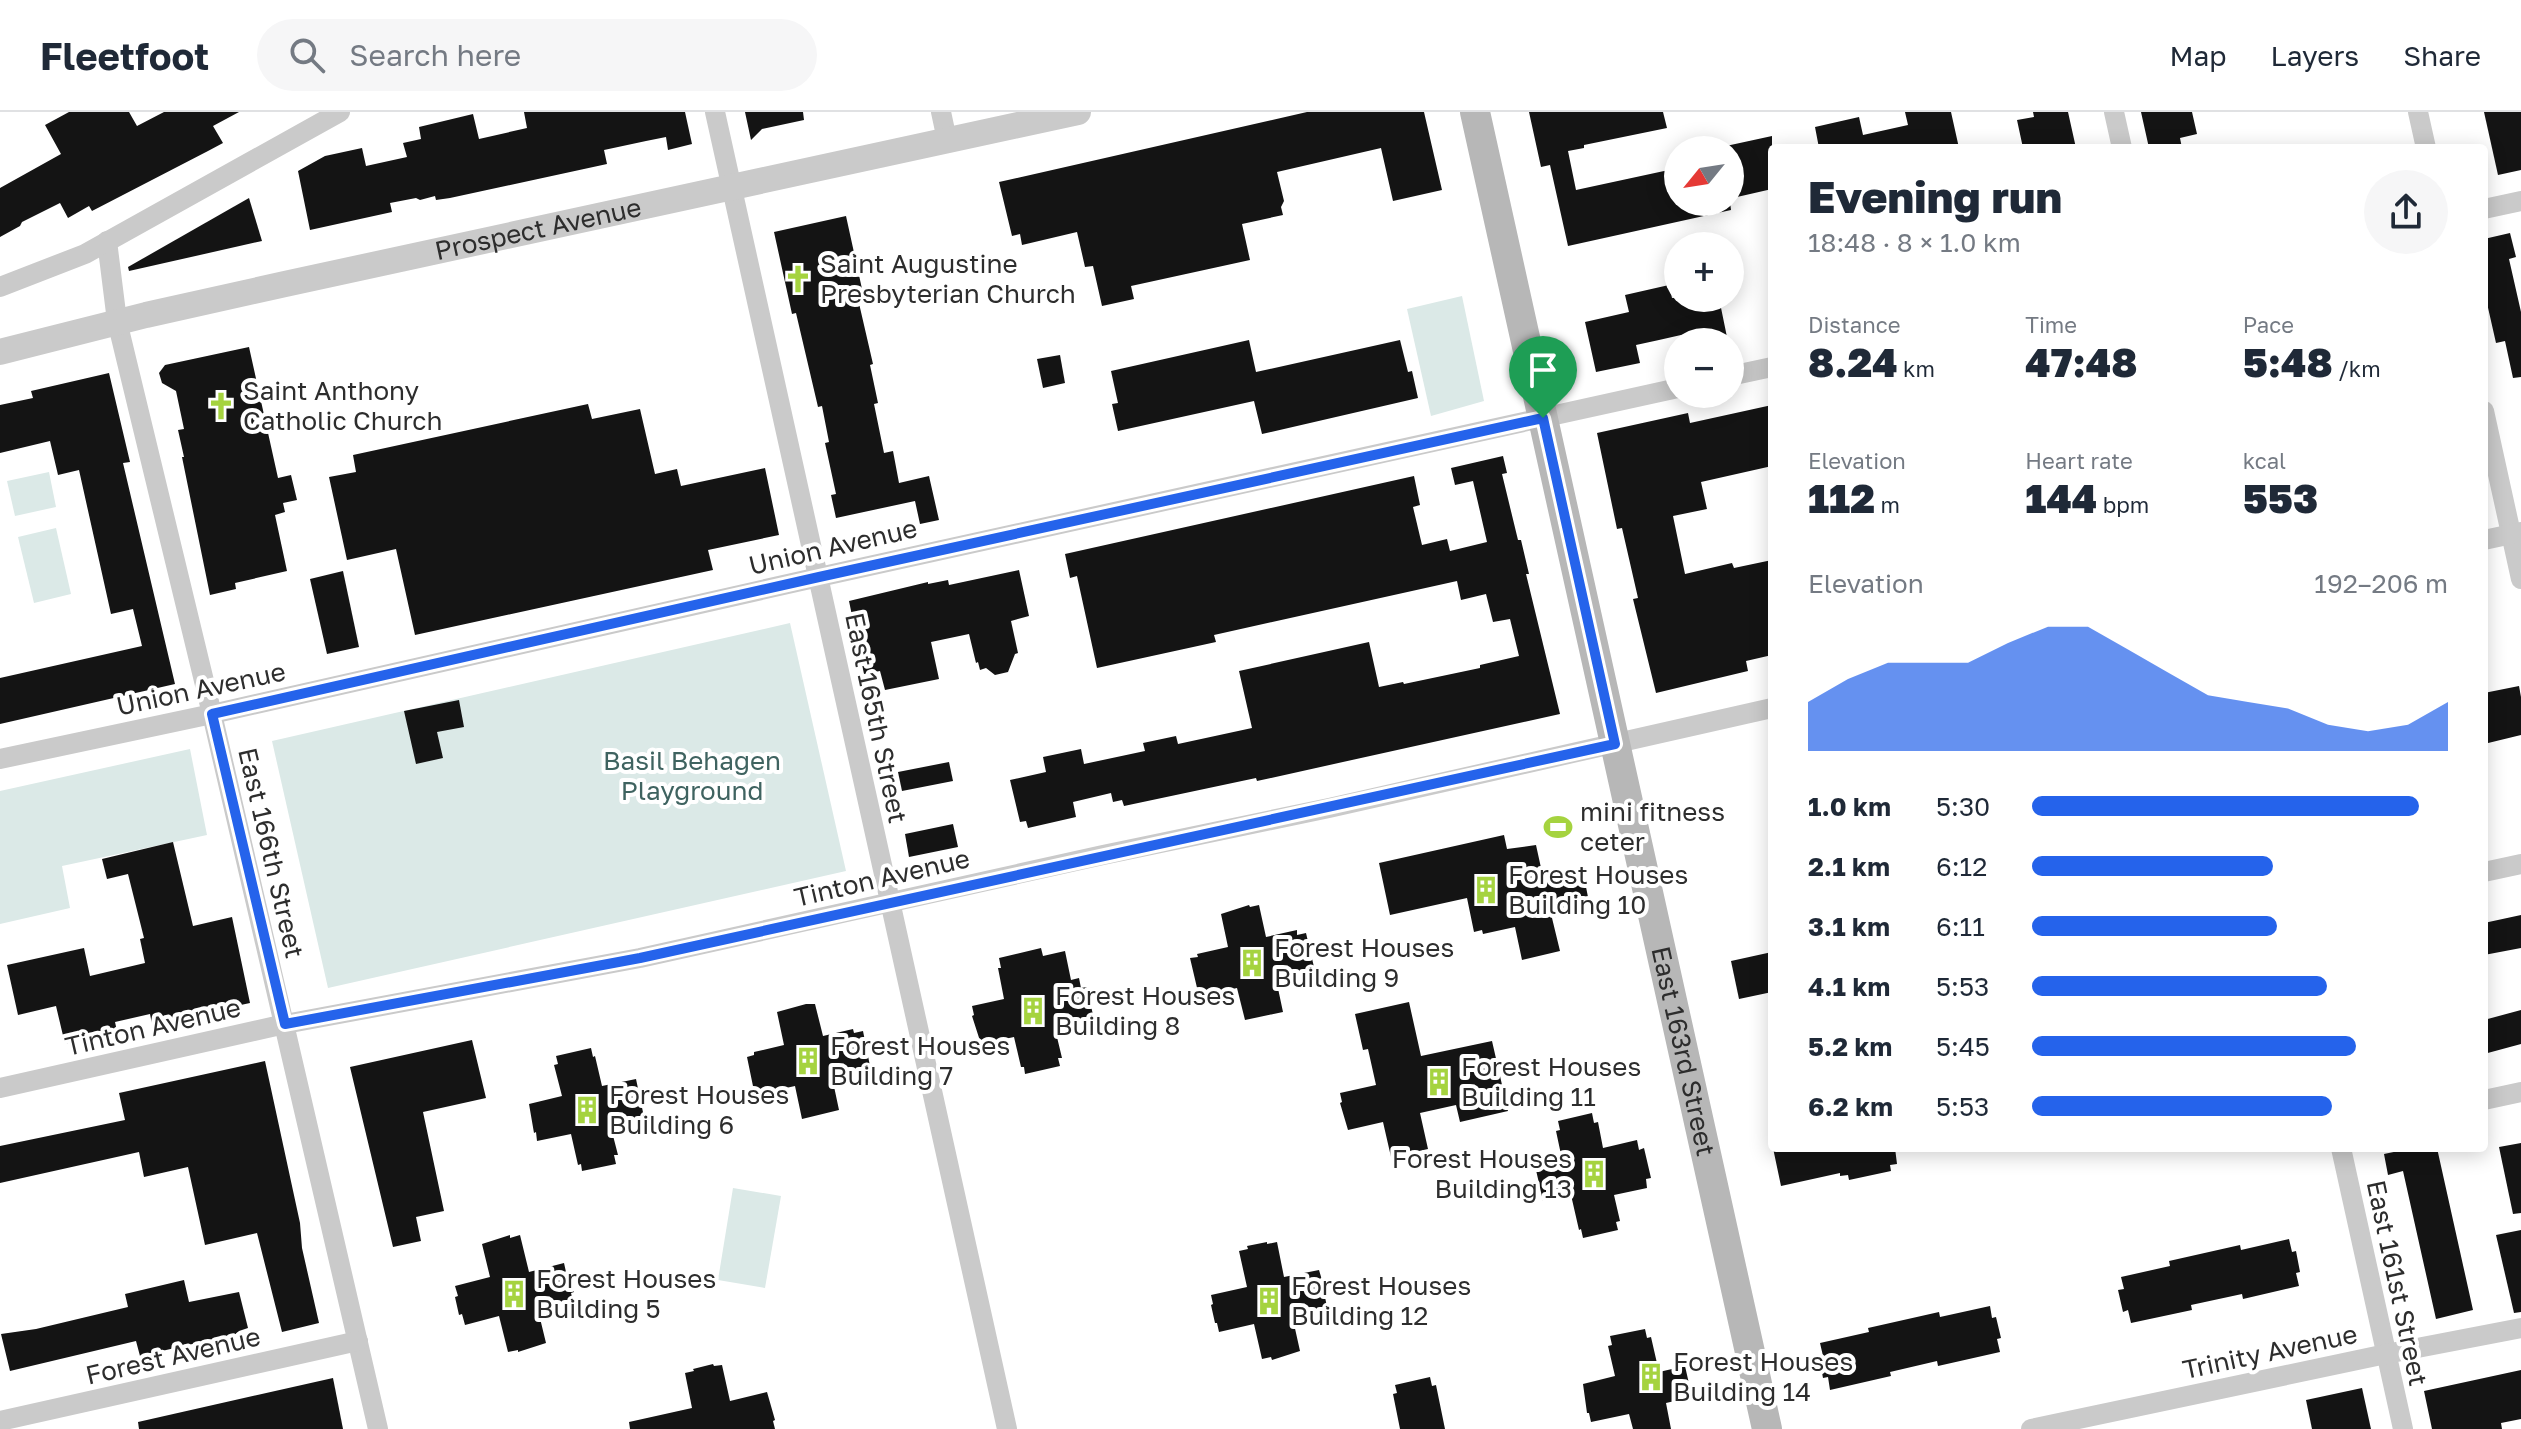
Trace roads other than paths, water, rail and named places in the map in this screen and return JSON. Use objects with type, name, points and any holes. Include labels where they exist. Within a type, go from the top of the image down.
[{"type":"main road","name":"East 163rd Street","points":[[1475,112],[1767,1429]]},
{"type":"street","points":[[0,287],[85,254],[340,112]]},
{"type":"street","name":"East 165th Street","points":[[715,112],[1007,1429]]},
{"type":"street","points":[[941,112],[947,140]]},
{"type":"street","name":"Prospect Avenue","points":[[0,352],[117,321],[1078,112]]},
{"type":"street","points":[[2114,112],[2121,144]]},
{"type":"street","points":[[2418,112],[2425,144]]},
{"type":"street","points":[[2488,208],[2521,201]]},
{"type":"street","name":"East 166th Street","points":[[107,241],[117,321],[378,1429]]},
{"type":"street","points":[[1744,373],[1768,368]]},
{"type":"street","name":"Union Avenue","points":[[0,759],[1664,391]]},
{"type":"street","points":[[2488,426],[2516,533],[2521,579]]},
{"type":"street","points":[[2488,539],[2516,533]]},
{"type":"street","name":"Tinton Avenue","points":[[0,1088],[285,1024],[640,958],[1768,709]]},
{"type":"street","points":[[2488,871],[2521,864]]},
{"type":"street","points":[[2488,1099],[2521,1092]]},
{"type":"street","name":"East 161st Street","points":[[2342,1152],[2403,1429]]},
{"type":"street","name":"Trinity Avenue","points":[[2031,1429],[2521,1328]]},
{"type":"street","name":"Forest Avenue","points":[[0,1421],[358,1341]]},
{"type":"place","name":"Saint Augustine Presbyterian Church","points":[[798,279]]},
{"type":"place","name":"Saint Anthony Catholic Church","points":[[221,406]]},
{"type":"place","name":"mini fitness ceter","points":[[1558,827]]},
{"type":"place","name":"Forest Houses Building 10","points":[[1486,890]]},
{"type":"place","name":"Forest Houses Building 9","points":[[1252,963]]},
{"type":"place","name":"Forest Houses Building 8","points":[[1033,1011]]},
{"type":"place","name":"Forest Houses Building 7","points":[[808,1061]]},
{"type":"place","name":"Forest Houses Building 11","points":[[1439,1082]]},
{"type":"place","name":"Forest Houses Building 6","points":[[587,1110]]},
{"type":"place","name":"Forest Houses Building 13","points":[[1594,1174]]},
{"type":"place","name":"Forest Houses Building 5","points":[[514,1294]]},
{"type":"place","name":"Forest Houses Building 12","points":[[1269,1301]]},
{"type":"place","name":"Forest Houses Building 14","points":[[1651,1377]]},
{"type":"park label","name":"Basil Behagen Playground","points":[[692,776]]}]
